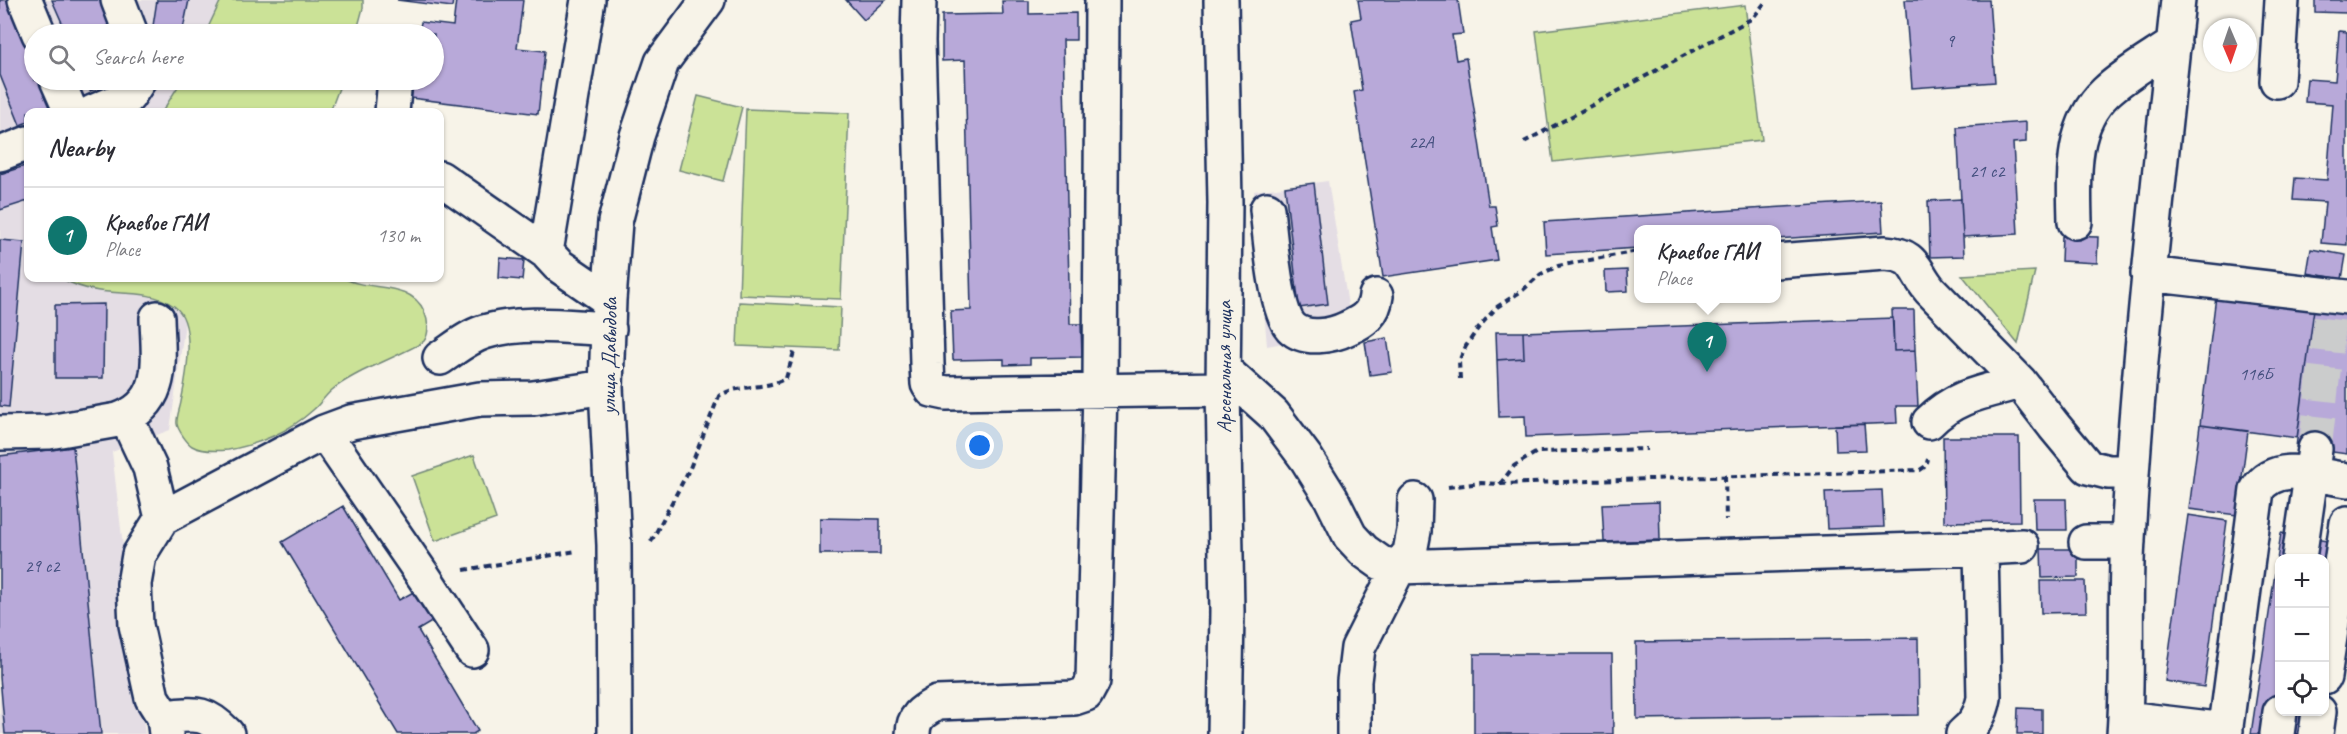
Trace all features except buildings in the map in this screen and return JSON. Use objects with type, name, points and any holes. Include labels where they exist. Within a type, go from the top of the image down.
[{"type":"street","points":[[25,0],[35,24]]},
{"type":"street","points":[[118,0],[127,24]]},
{"type":"street","points":[[546,252],[588,0]]},
{"type":"street","name":"улица Давыдова","points":[[615,734],[614,545],[606,387],[615,222],[650,95],[662,62],[708,0]]},
{"type":"street","points":[[919,0],[918,41],[928,384],[932,390],[946,393],[1100,389],[1224,379],[1273,414],[1306,458],[1331,498],[1350,536],[1364,551],[1381,563],[1399,567],[2022,546]]},
{"type":"street","points":[[913,734],[913,725],[920,712],[937,703],[1074,698],[1086,694],[1093,681],[1100,389],[1102,0]]},
{"type":"street","name":"Арсенальная улица","points":[[1221,0],[1227,610],[1225,734]]},
{"type":"street","points":[[2178,0],[2148,274],[2132,472],[2124,726],[2225,732],[2257,490],[2263,480],[2280,472],[2314,462],[2347,480]]},
{"type":"street","points":[[2277,81],[2282,0]]},
{"type":"street","points":[[2075,222],[2075,153],[2081,129],[2089,112],[2106,92],[2174,44]]},
{"type":"street","points":[[61,90],[68,108]]},
{"type":"street","points":[[103,108],[128,98],[133,90]]},
{"type":"street","points":[[392,108],[394,90]]},
{"type":"street","points":[[0,154],[24,145]]},
{"type":"street","points":[[444,181],[546,252],[609,314]]},
{"type":"street","points":[[1267,209],[1281,309],[1291,327],[1305,335],[1321,335],[1345,330],[1367,318],[1375,307],[1376,296]]},
{"type":"street","points":[[1781,261],[1896,254],[1913,262],[1921,280],[2020,381],[2088,467],[2108,472],[2132,472]]},
{"type":"street","points":[[2148,274],[2337,301]]},
{"type":"street","points":[[440,358],[483,332],[504,327],[538,326],[609,314]]},
{"type":"street","points":[[0,433],[48,432],[126,417],[146,403],[153,392],[158,374],[157,318]]},
{"type":"street","points":[[1929,422],[1943,408],[1964,398],[2020,381]]},
{"type":"street","points":[[227,734],[218,724],[201,714],[165,725],[152,698],[136,625],[134,584],[139,555],[162,518],[324,432],[351,422],[480,399],[533,398],[606,387]]},
{"type":"street","points":[[126,417],[150,468],[162,518]]},
{"type":"street","points":[[324,432],[472,650]]},
{"type":"street","points":[[2301,554],[2314,462]]},
{"type":"street","points":[[1354,734],[1354,681],[1358,648],[1399,567],[1410,552],[1414,531],[1415,500]]},
{"type":"street","points":[[2327,662],[2347,523]]},
{"type":"street","points":[[2086,542],[2128,542]]},
{"type":"street","points":[[1964,734],[1974,724],[1982,709],[1984,698],[1981,548]]},
{"type":"street","points":[[2277,734],[2279,716]]},
{"type":"street","points":[[2316,734],[2318,716]]},
{"type":"path","points":[[1524,142],[1753,18],[1767,0]]},
{"type":"path","points":[[1460,379],[1459,361],[1479,327],[1497,308],[1523,291],[1541,274],[1558,266],[1634,252]]},
{"type":"path","points":[[648,549],[690,468],[719,396],[728,390],[773,385],[786,378],[795,349]]},
{"type":"path","points":[[1415,500],[1433,489],[1481,483],[1920,470],[1926,466],[1929,449],[1929,422]]},
{"type":"path","points":[[1500,484],[1514,466],[1537,452],[1647,449]]},
{"type":"path","points":[[1725,476],[1727,556]]},
{"type":"path","points":[[424,577],[614,545]]},
{"type":"shaded area","points":[[0,0],[314,0],[300,24],[24,24],[24,90],[262,90],[251,108],[24,108],[24,282],[187,282],[184,330],[170,430],[112,452],[145,734],[0,734]]},
{"type":"shaded area","points":[[1328,181],[1352,330],[1267,346],[1254,191]]},
{"type":"green space","points":[[221,0],[363,0],[359,24],[210,24]]},
{"type":"green space","points":[[1745,5],[1762,140],[1553,162],[1536,31]]},
{"type":"green space","points":[[176,90],[338,90],[332,108],[164,108]]},
{"type":"green space","points":[[698,96],[742,107],[723,181],[679,170]]},
{"type":"green space","points":[[746,109],[849,113],[841,299],[739,295]]},
{"type":"green space","points":[[2035,271],[2018,344],[1962,275]]},
{"type":"green space","points":[[69,282],[354,282],[388,288],[409,295],[418,301],[424,311],[428,330],[421,344],[342,383],[304,418],[284,431],[239,448],[205,450],[190,444],[177,424],[188,351],[186,325],[181,314],[174,306],[156,297],[94,290]]},
{"type":"green space","points":[[739,302],[841,307],[839,350],[737,346]]},
{"type":"green space","points":[[474,455],[496,519],[435,541],[412,476]]},
{"type":"tunnel","points":[[2315,449],[2331,312]]},
{"type":"place","name":"Краевое ГАИ","points":[[1707,372]]}]
